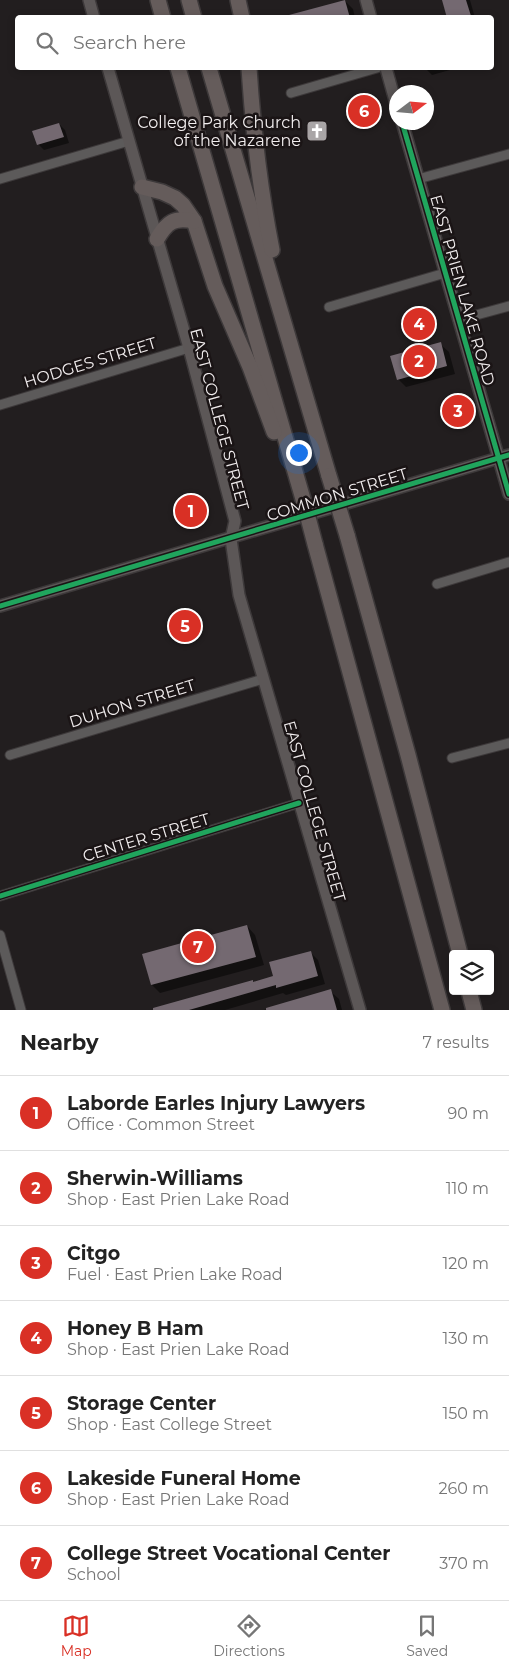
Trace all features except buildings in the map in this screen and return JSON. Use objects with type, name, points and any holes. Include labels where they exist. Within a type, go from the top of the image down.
[{"type":"highway","points":[[158,0],[162,15]]},
{"type":"highway","points":[[189,0],[193,15]]},
{"type":"highway","points":[[238,0],[241,15]]},
{"type":"highway","points":[[179,70],[298,482],[442,1010]]},
{"type":"highway","points":[[210,70],[346,535],[408,755],[459,950]]},
{"type":"highway","points":[[249,70],[264,209],[289,340]]},
{"type":"highway","points":[[142,187],[162,192],[175,198],[183,205],[194,221],[215,286],[250,367],[282,455],[298,482]]},
{"type":"highway","points":[[157,239],[164,227],[172,222],[183,218],[194,221]]},
{"type":"highway","points":[[471,995],[474,1010]]},
{"type":"main road","points":[[82,0],[93,15]]},
{"type":"main road","points":[[89,0],[93,15]]},
{"type":"main road","points":[[366,0],[371,15]]},
{"type":"main road","name":"EAST COLLEGE STREET","points":[[109,70],[235,520],[231,538],[240,595],[360,1010]]},
{"type":"main road","points":[[387,70],[391,85]]},
{"type":"main road","name":"EAST PRIEN LAKE ROAD","points":[[404,130],[458,320],[504,457],[509,494]]},
{"type":"main road","name":"COMMON STREET","points":[[0,606],[504,457]]},
{"type":"street","points":[[291,93],[370,70]]},
{"type":"street","points":[[0,179],[129,141]]},
{"type":"street","points":[[418,179],[509,154]]},
{"type":"street","points":[[329,307],[445,273]]},
{"type":"street","points":[[458,320],[509,306]]},
{"type":"street","name":"HODGES STREET","points":[[0,404],[188,348]]},
{"type":"street","points":[[437,584],[509,562]]},
{"type":"street","name":"DUHON STREET","points":[[10,755],[263,679]]},
{"type":"street","points":[[452,758],[509,743]]},
{"type":"street","name":"CENTER STREET","points":[[0,896],[299,803]]},
{"type":"street","points":[[0,935],[21,1010]]},
{"type":"cycle path","points":[[404,130],[509,494]]},
{"type":"cycle path","points":[[0,606],[509,455]]},
{"type":"cycle path","points":[[0,896],[299,803]]},
{"type":"place","name":"Lakeside Funeral Home","points":[[364,111]]},
{"type":"place","name":"College Park Church of the Nazarene","points":[[317,131]]},
{"type":"place","name":"Honey B Ham","points":[[419,324]]},
{"type":"place","name":"Sherwin-Williams","points":[[419,361]]},
{"type":"place","name":"Citgo","points":[[458,411]]},
{"type":"place","name":"Laborde Earles Injury Lawyers","points":[[191,511]]},
{"type":"place","name":"Storage Center","points":[[185,626]]},
{"type":"place","name":"College Street Vocational Center","points":[[198,947]]}]
